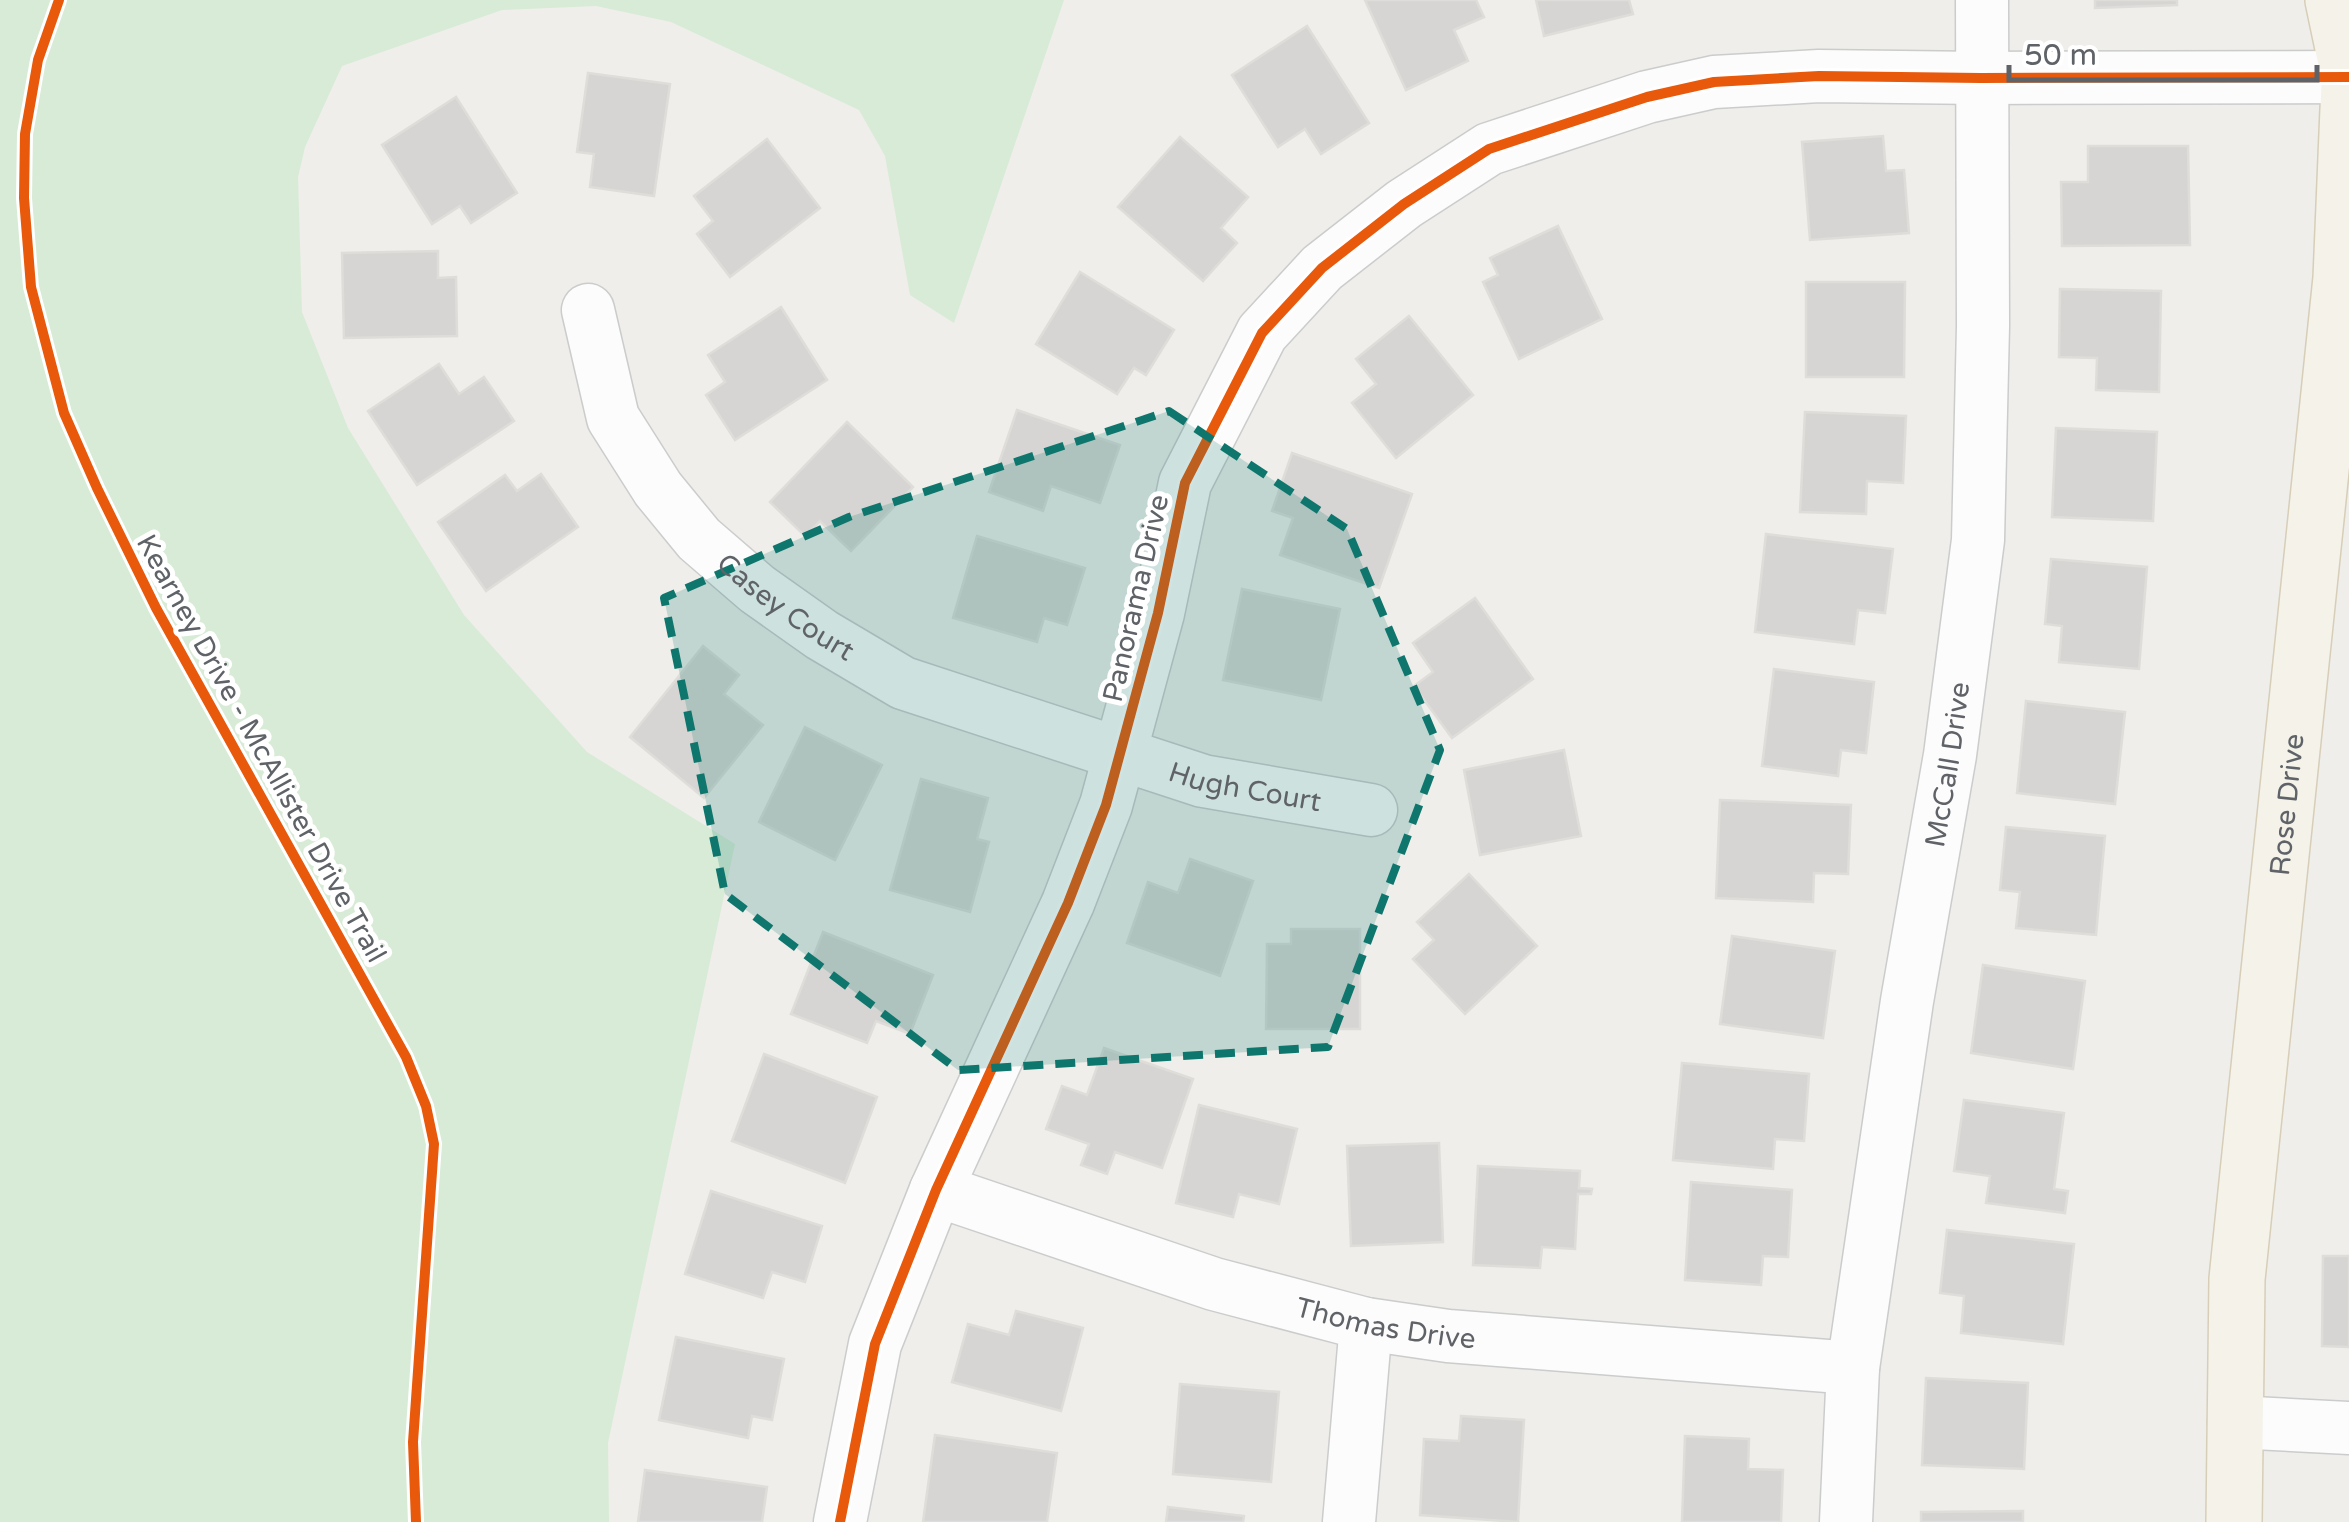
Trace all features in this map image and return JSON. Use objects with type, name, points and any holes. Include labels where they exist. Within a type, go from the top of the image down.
[{"type":"main road","points":[[2334,0],[2349,76]]},
{"type":"main road","name":"Rose Drive","points":[[2234,1522],[2237,1279],[2331,559],[2349,85]]},
{"type":"street","name":"McCall Drive","points":[[1846,1522],[1854,1368],[1907,1000],[1950,755],[1978,540],[1983,288],[1982,0]]},
{"type":"street","name":"Panorama Drive","points":[[840,1522],[875,1344],[936,1190],[1068,904],[1106,805],[1158,613],[1185,483],[1262,332],[1322,268],[1404,204],[1489,149],[1647,97],[1714,82],[1820,76],[2349,76]]},
{"type":"street","name":"Casey Court","points":[[588,310],[614,418],[658,488],[699,540],[757,589],[822,635],[902,682],[1120,754]]},
{"type":"street","name":"Hugh Court","points":[[1120,754],[1204,781],[1371,810]]},
{"type":"street","name":"Thomas Drive","points":[[936,1190],[1214,1284],[1366,1324],[1448,1336],[1854,1368]]},
{"type":"street","points":[[1349,1522],[1366,1324]]},
{"type":"street","points":[[2234,1422],[2349,1428]]},
{"type":"highlighted area","points":[[1169,411],[1347,529],[1440,750],[1328,1047],[958,1070],[725,894],[664,598],[849,517]]},
{"type":"green space","points":[[0,0],[1064,0],[954,323],[910,295],[885,156],[859,110],[671,22],[596,6],[502,10],[342,66],[305,147],[298,177],[302,312],[348,428],[464,615],[587,752],[735,844],[608,1443],[609,1522],[0,1522]]},
{"type":"building","points":[[1365,0],[1476,0],[1484,17],[1454,30],[1468,61],[1406,90]]},
{"type":"building","points":[[1536,0],[1629,0],[1633,14],[1544,36]]},
{"type":"building","points":[[2095,0],[2177,0],[2177,5],[2095,8]]},
{"type":"building","points":[[1307,26],[1369,123],[1321,154],[1305,129],[1278,147],[1232,75]]},
{"type":"building","points":[[588,73],[670,84],[654,196],[590,187],[594,154],[577,152]]},
{"type":"building","points":[[456,97],[517,193],[471,223],[460,206],[432,224],[382,145]]},
{"type":"building","points":[[1883,136],[1886,171],[1904,170],[1909,233],[1810,240],[1802,142]]},
{"type":"building","points":[[1180,137],[1248,197],[1221,228],[1237,243],[1203,281],[1118,207]]},
{"type":"building","points":[[767,139],[820,208],[730,277],[697,234],[713,221],[694,196]]},
{"type":"building","points":[[2088,146],[2188,146],[2190,245],[2062,246],[2061,182],[2088,182]]},
{"type":"building","points":[[1558,226],[1602,319],[1519,359],[1483,282],[1498,275],[1490,258]]},
{"type":"building","points":[[438,251],[438,278],[456,277],[457,336],[344,338],[342,253]]},
{"type":"building","points":[[1080,272],[1174,330],[1146,375],[1134,368],[1117,394],[1036,344]]},
{"type":"building","points":[[1806,282],[1905,282],[1904,377],[1806,377]]},
{"type":"building","points":[[2060,289],[2161,291],[2159,392],[2096,390],[2097,358],[2059,357]]},
{"type":"building","points":[[781,307],[827,380],[735,440],[706,395],[725,382],[708,355]]},
{"type":"building","points":[[1409,316],[1473,395],[1396,458],[1352,403],[1376,384],[1356,359]]},
{"type":"building","points":[[439,364],[459,394],[484,377],[514,421],[417,485],[368,411]]},
{"type":"building","points":[[1017,410],[1120,445],[1100,503],[1051,486],[1043,511],[989,492]]},
{"type":"building","points":[[1805,412],[1906,416],[1903,483],[1867,481],[1866,514],[1800,512]]},
{"type":"building","points":[[847,422],[913,487],[851,551],[820,521],[805,536],[770,502]]},
{"type":"building","points":[[2056,428],[2157,432],[2153,521],[2052,517]]},
{"type":"building","points":[[1292,453],[1412,494],[1379,588],[1280,555],[1293,518],[1272,511]]},
{"type":"building","points":[[541,474],[578,527],[486,591],[438,522],[505,475],[517,491]]},
{"type":"building","points":[[1766,534],[1893,549],[1885,613],[1858,610],[1854,644],[1755,632]]},
{"type":"building","points":[[977,536],[1085,568],[1067,625],[1044,618],[1037,642],[953,618]]},
{"type":"building","points":[[2051,559],[2147,567],[2139,669],[2059,662],[2062,626],[2045,624]]},
{"type":"building","points":[[1242,589],[1340,609],[1321,700],[1223,680]]},
{"type":"building","points":[[1475,598],[1533,679],[1452,738],[1414,686],[1433,672],[1413,643]]},
{"type":"building","points":[[703,646],[739,675],[724,694],[763,725],[704,798],[630,737]]},
{"type":"building","points":[[1774,669],[1874,682],[1866,753],[1841,750],[1838,776],[1762,766]]},
{"type":"building","points":[[2026,701],[2125,712],[2115,804],[2017,793]]},
{"type":"building","points":[[805,727],[882,765],[835,860],[759,822]]},
{"type":"building","points":[[1564,750],[1581,836],[1480,855],[1464,770]]},
{"type":"building","points":[[921,779],[988,798],[977,839],[989,842],[970,912],[890,890]]},
{"type":"building","points":[[1720,800],[1851,805],[1848,874],[1814,873],[1813,902],[1716,898]]},
{"type":"building","points":[[2006,827],[2105,836],[2096,935],[2016,928],[2020,892],[2000,890]]},
{"type":"building","points":[[1190,859],[1253,881],[1220,976],[1127,943],[1148,882],[1178,893]]},
{"type":"building","points":[[1469,874],[1537,946],[1465,1014],[1413,959],[1434,940],[1417,922]]},
{"type":"building","points":[[1291,929],[1360,929],[1360,1029],[1266,1029],[1267,944],[1291,944]]},
{"type":"building","points":[[823,932],[933,975],[910,1034],[876,1021],[867,1043],[791,1014]]},
{"type":"building","points":[[1732,936],[1835,951],[1823,1038],[1720,1024]]},
{"type":"building","points":[[1983,965],[2085,981],[2073,1069],[1971,1053]]},
{"type":"building","points":[[1104,1048],[1193,1079],[1162,1168],[1115,1152],[1107,1174],[1081,1165],[1089,1144],[1046,1129],[1062,1086],[1087,1095]]},
{"type":"building","points":[[764,1054],[877,1097],[845,1183],[732,1141]]},
{"type":"building","points":[[1682,1063],[1809,1074],[1804,1141],[1775,1139],[1773,1169],[1673,1160]]},
{"type":"building","points":[[1964,1100],[2064,1113],[2054,1189],[2068,1191],[2065,1213],[1986,1203],[1990,1176],[1954,1171]]},
{"type":"building","points":[[1199,1105],[1297,1129],[1279,1204],[1239,1194],[1233,1217],[1176,1203]]},
{"type":"building","points":[[1439,1143],[1443,1242],[1351,1246],[1347,1146]]},
{"type":"building","points":[[1478,1166],[1580,1171],[1579,1188],[1592,1189],[1591,1194],[1578,1194],[1575,1249],[1542,1247],[1540,1268],[1473,1265]]},
{"type":"building","points":[[1691,1182],[1792,1190],[1788,1257],[1763,1256],[1761,1285],[1685,1280]]},
{"type":"building","points":[[711,1191],[822,1226],[805,1282],[772,1272],[763,1298],[685,1274]]},
{"type":"building","points":[[1947,1230],[2074,1244],[2063,1344],[1961,1333],[1964,1296],[1940,1293]]},
{"type":"building","points":[[2323,1256],[2349,1256],[2349,1347],[2322,1346]]},
{"type":"building","points":[[1016,1311],[1083,1328],[1061,1411],[952,1382],[968,1324],[1009,1335]]},
{"type":"building","points":[[676,1337],[784,1359],[772,1420],[752,1416],[748,1438],[659,1420]]},
{"type":"building","points":[[1926,1378],[2028,1383],[2024,1469],[1922,1465]]},
{"type":"building","points":[[1180,1384],[1279,1392],[1271,1482],[1173,1474]]},
{"type":"building","points":[[1461,1416],[1524,1420],[1518,1522],[1420,1515],[1424,1439],[1459,1441]]},
{"type":"building","points":[[935,1435],[1057,1453],[1047,1522],[923,1522]]},
{"type":"building","points":[[1685,1436],[1749,1439],[1748,1469],[1783,1470],[1781,1522],[1682,1522]]},
{"type":"building","points":[[645,1470],[767,1487],[762,1522],[638,1522]]},
{"type":"building","points":[[1168,1507],[1244,1516],[1243,1522],[1166,1522]]},
{"type":"building","points":[[2023,1511],[2023,1522],[1921,1522],[1921,1512]]},
{"type":"cycle path","name":"Kearney Drive - McAllister Drive Trail","points":[[59,0],[38,60],[25,134],[24,198],[31,287],[64,413],[156,608],[406,1057],[426,1106],[434,1144],[413,1442],[416,1522]]},
{"type":"cycle path","points":[[840,1522],[875,1344],[936,1190],[1068,903],[1106,805],[1158,613],[1185,483],[1262,333],[1322,268],[1404,204],[1489,149],[1647,97],[1714,82],[1819,76],[2349,77]]}]
